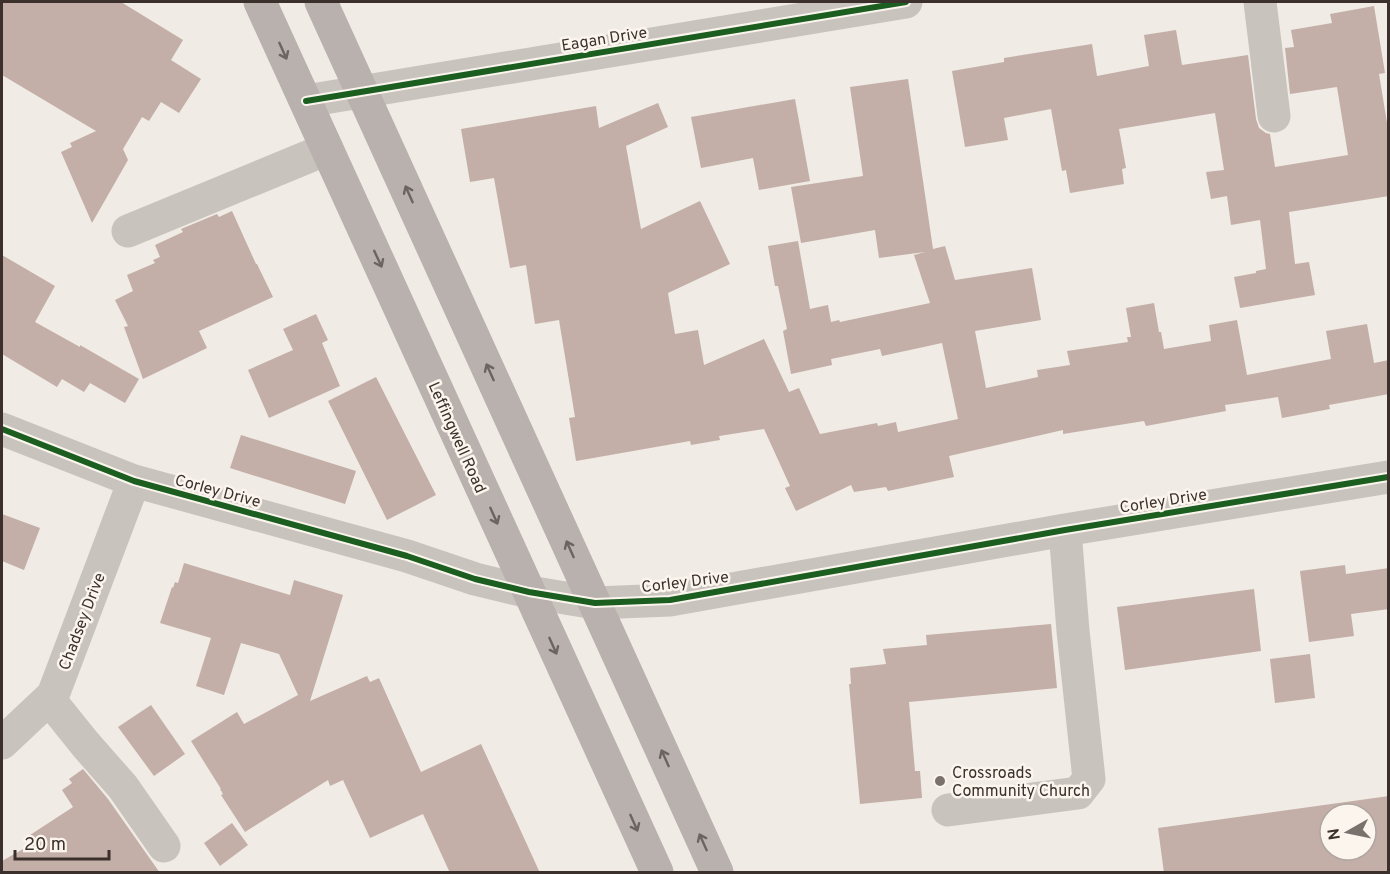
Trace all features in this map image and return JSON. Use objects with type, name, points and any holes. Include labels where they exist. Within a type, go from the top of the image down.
[{"type":"main road","name":"Leffingwell Road","points":[[260,2],[657,873]]},
{"type":"main road","points":[[321,2],[717,873]]},
{"type":"street","name":"Eagan Drive","points":[[306,101],[906,2]]},
{"type":"street","points":[[1260,2],[1274,116]]},
{"type":"street","points":[[129,231],[327,149]]},
{"type":"street","name":"Corley Drive","points":[[2,429],[134,481],[407,556],[475,579],[529,592],[594,603],[670,600],[1065,530],[1389,477]]},
{"type":"street","name":"Chadsey Drive","points":[[2,743],[53,695],[134,481]]},
{"type":"street","points":[[948,810],[1078,793],[1089,779],[1065,530]]},
{"type":"street","points":[[49,699],[123,787],[164,846]]},
{"type":"building","points":[[2,2],[121,2],[183,40],[171,60],[201,79],[179,113],[161,102],[149,121],[142,117],[123,149],[128,160],[92,223],[61,152],[72,147],[70,143],[96,131],[2,75]]},
{"type":"building","points":[[1374,6],[1385,73],[1379,74],[1389,135],[1389,196],[1289,212],[1295,264],[1309,262],[1315,295],[1240,308],[1234,277],[1266,269],[1260,220],[1231,225],[1227,196],[1211,199],[1206,172],[1224,170],[1215,113],[1119,129],[1126,168],[1122,169],[1124,184],[1070,193],[1066,170],[1062,171],[1051,109],[1004,118],[1008,140],[965,147],[952,71],[1004,62],[1004,58],[1092,44],[1097,76],[1149,66],[1144,35],[1176,30],[1182,65],[1248,55],[1256,119],[1259,128],[1270,134],[1275,167],[1348,155],[1337,87],[1290,94],[1285,48],[1294,47],[1291,30],[1332,23],[1330,14]]},
{"type":"building","points":[[908,79],[933,249],[945,246],[955,280],[1032,268],[1041,320],[975,331],[986,388],[1038,377],[1037,370],[1070,365],[1067,351],[1128,342],[1127,337],[1131,337],[1126,308],[1154,303],[1164,349],[1211,341],[1209,325],[1237,320],[1247,375],[1331,359],[1326,331],[1367,324],[1374,363],[1389,360],[1389,394],[1329,405],[1330,409],[1282,418],[1278,397],[1225,405],[1226,411],[1146,426],[1144,421],[1063,434],[1063,430],[949,456],[954,477],[888,491],[886,487],[854,492],[851,485],[796,511],[785,488],[790,486],[764,429],[719,436],[720,440],[691,445],[690,441],[576,461],[569,418],[575,417],[559,320],[535,324],[526,265],[510,268],[494,178],[470,182],[461,129],[596,106],[599,128],[658,103],[668,127],[626,146],[641,229],[700,201],[730,264],[668,293],[675,334],[698,330],[704,365],[764,339],[789,392],[799,388],[820,434],[877,423],[878,426],[896,422],[898,432],[958,419],[942,343],[882,356],[880,349],[831,359],[832,365],[791,374],[783,331],[787,329],[778,286],[775,286],[768,246],[798,241],[810,309],[828,305],[831,322],[930,303],[914,255],[925,252],[879,258],[875,230],[801,243],[791,187],[863,176],[850,87]]},
{"type":"building","points":[[795,99],[810,181],[759,190],[753,158],[701,168],[691,117]]},
{"type":"building","points":[[232,211],[273,297],[199,331],[207,348],[143,379],[124,327],[128,326],[115,300],[133,291],[127,275],[155,263],[153,260],[160,257],[155,245],[183,232],[181,229],[217,214],[219,217]]},
{"type":"building","points":[[2,255],[55,286],[35,322],[139,379],[125,403],[90,383],[84,392],[62,379],[57,387],[2,354]]},
{"type":"building","points":[[316,314],[328,340],[322,343],[340,386],[269,418],[248,370],[293,350],[283,329]]},
{"type":"building","points":[[376,377],[436,495],[387,520],[328,401]]},
{"type":"building","points":[[241,435],[356,471],[345,504],[230,468]]},
{"type":"building","points":[[2,514],[40,528],[24,570],[2,561]]},
{"type":"building","points":[[184,563],[290,595],[294,580],[343,595],[310,701],[367,676],[370,682],[379,678],[421,772],[481,744],[540,873],[450,873],[423,814],[370,838],[343,780],[330,786],[328,780],[245,832],[191,741],[237,712],[244,724],[298,695],[279,654],[241,643],[224,695],[196,686],[211,638],[160,623],[172,587],[175,582],[178,583]]},
{"type":"building","points":[[1345,565],[1346,574],[1389,568],[1389,609],[1351,614],[1354,636],[1309,642],[1300,571]]},
{"type":"building","points":[[1254,589],[1261,651],[1125,670],[1117,607]]},
{"type":"building","points":[[1051,624],[1057,688],[909,702],[915,771],[920,771],[922,798],[860,804],[849,684],[851,684],[850,668],[886,664],[883,649],[927,645],[926,635]]},
{"type":"building","points":[[1310,654],[1315,698],[1275,703],[1270,659]]},
{"type":"building","points":[[151,705],[185,754],[154,776],[118,727]]},
{"type":"building","points":[[83,769],[108,799],[160,873],[2,873],[2,861],[32,844],[27,837],[73,807],[62,790],[72,783],[69,779]]},
{"type":"building","points":[[1389,796],[1389,873],[1164,873],[1158,828],[1318,806],[1318,862],[1378,862],[1378,802],[1346,802]]},
{"type":"building","points":[[232,823],[248,845],[220,866],[204,843]]},
{"type":"cycle path","points":[[306,101],[906,2]]},
{"type":"cycle path","points":[[2,429],[134,481],[407,556],[475,579],[529,592],[595,603],[670,600],[1065,530],[1388,477]]},
{"type":"place","name":"Crossroads Community Church","points":[[940,781]]}]
